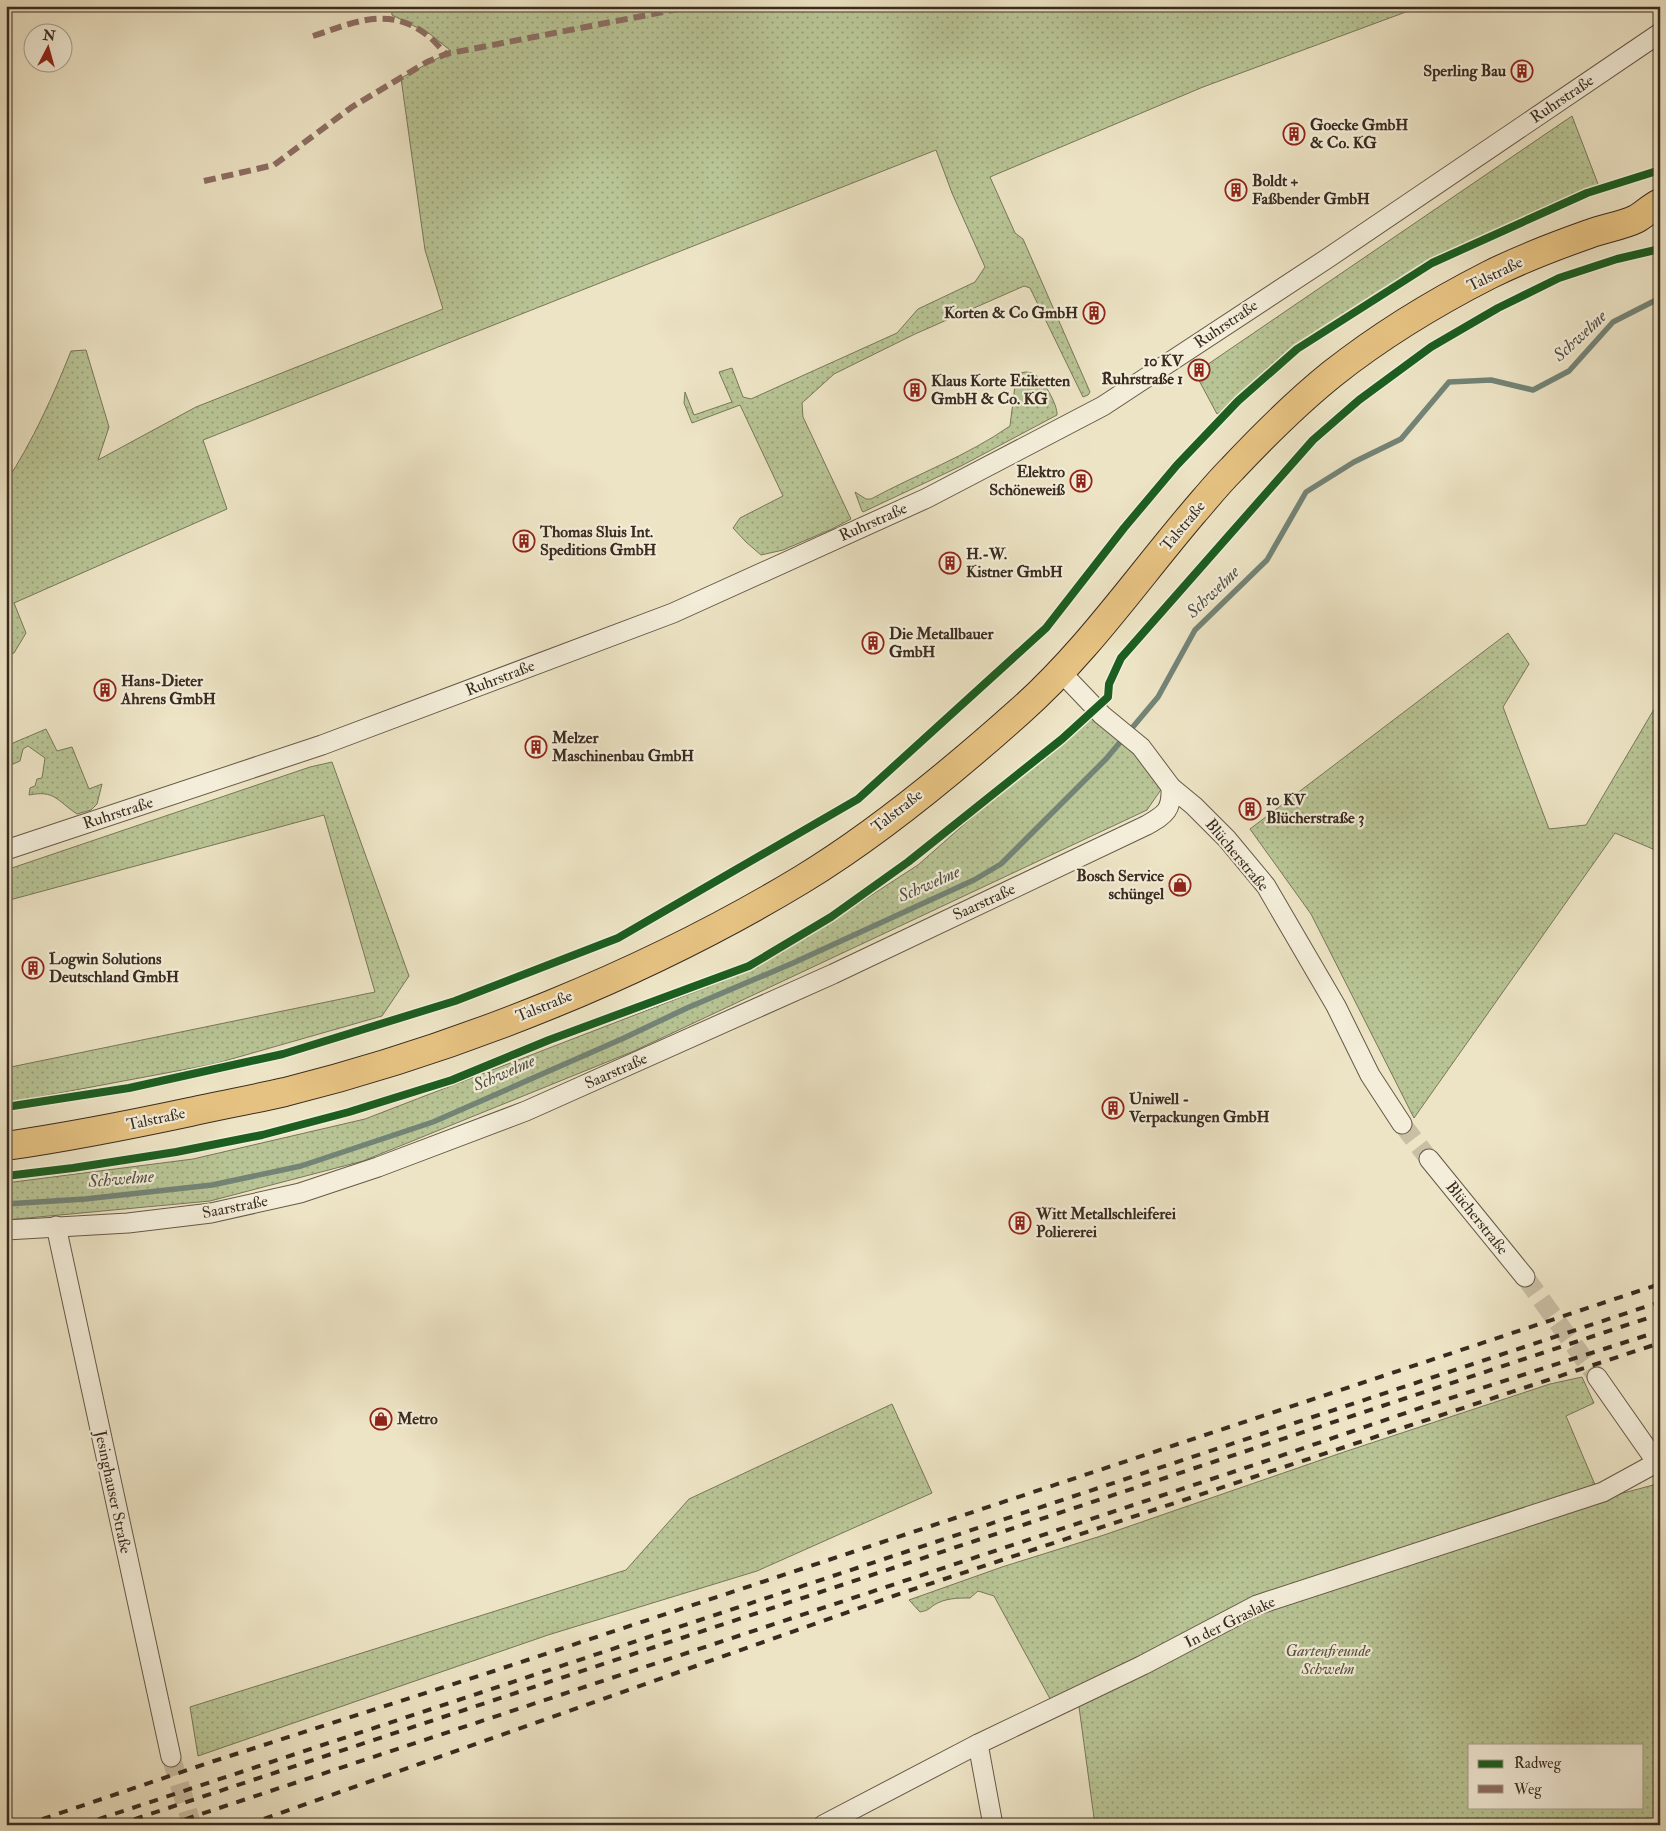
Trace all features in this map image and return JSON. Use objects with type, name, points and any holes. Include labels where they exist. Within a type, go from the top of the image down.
[{"type":"main road","name":"Talstraße","points":[[6,1146],[129,1125],[305,1086],[380,1065],[465,1037],[630,970],[717,927],[803,878],[901,810],[1025,707],[1111,615],[1175,534],[1228,472],[1334,372],[1407,322],[1494,273],[1547,249],[1595,231],[1648,220],[1652,206],[1660,203]]},
{"type":"street","name":"Ruhrstraße","points":[[6,850],[322,745],[673,613],[927,498],[1103,406],[1328,258],[1660,33]]},
{"type":"street","name":"Blücherstraße","points":[[1060,671],[1118,729],[1141,747],[1171,787],[1194,806],[1227,839],[1266,886],[1336,1006],[1370,1075],[1402,1124]]},
{"type":"street","name":"Saarstraße","points":[[6,1230],[128,1222],[211,1213],[300,1193],[378,1167],[526,1111],[833,974],[1147,825],[1164,815],[1169,807],[1171,787]]},
{"type":"street","name":"Blücherstraße","points":[[1429,1158],[1525,1277]]},
{"type":"street","name":"Jesinghauser Straße","points":[[56,1226],[171,1757]]},
{"type":"street","points":[[1597,1378],[1658,1465]]},
{"type":"street","name":"In der Graslake","points":[[823,1825],[978,1744],[1143,1665],[1257,1605],[1603,1492],[1658,1465]]},
{"type":"street","points":[[978,1744],[993,1825]]},
{"type":"green space","points":[[391,6],[1422,6],[1203,87],[990,177],[1015,233],[1023,239],[1090,392],[1083,397],[1030,288],[1024,286],[915,334],[834,374],[802,403],[803,417],[851,519],[832,529],[783,550],[761,555],[746,542],[733,528],[740,518],[783,496],[740,405],[692,423],[684,403],[685,392],[694,415],[732,402],[719,372],[732,368],[743,397],[751,399],[897,333],[918,309],[975,282],[985,267],[952,193],[936,150],[203,440],[227,509],[14,603],[26,633],[14,653],[6,656],[6,482],[42,418],[71,351],[86,350],[109,427],[98,460],[196,407],[443,309],[425,250],[401,78],[451,51],[430,34],[392,15]]},
{"type":"green space","points":[[1572,116],[1598,184],[1429,262],[1374,300],[1296,347],[1229,407],[1217,414],[1195,373]]},
{"type":"green space","points":[[1026,372],[1038,377],[1053,399],[1057,415],[961,466],[862,511],[855,492],[866,499],[871,499],[977,447],[1010,426],[1016,377],[1019,373]]},
{"type":"green space","points":[[1508,633],[1529,664],[1503,707],[1549,829],[1586,825],[1660,699],[1660,852],[1615,833],[1414,1118],[1311,914],[1250,829]]},
{"type":"green space","points":[[1094,710],[1171,775],[1147,810],[634,1051],[363,1161],[210,1201],[6,1220],[6,1183],[193,1159],[365,1119],[749,971],[810,935],[918,865]]},
{"type":"green space","points":[[46,729],[57,751],[72,747],[89,789],[102,784],[97,804],[91,810],[77,814],[50,795],[29,795],[30,788],[35,786],[37,779],[42,778],[45,758],[28,746],[23,749],[20,761],[6,767],[6,746]]},
{"type":"green space","points":[[332,762],[409,976],[382,1016],[214,1064],[6,1103],[6,1068],[375,992],[324,815],[6,901],[6,870],[310,767]]},
{"type":"green space","name":"Gartenfreunde Schwelm","points":[[1582,1377],[1594,1403],[1566,1416],[1601,1499],[1657,1484],[1660,1487],[1660,1825],[1095,1825],[1077,1692],[1054,1706],[994,1596],[978,1591],[970,1598],[956,1598],[943,1601],[920,1612],[909,1600],[1550,1384]]},
{"type":"green space","points":[[892,1404],[932,1493],[757,1571],[548,1635],[198,1756],[190,1707],[626,1570],[689,1499]]},
{"type":"waterway","name":"Schwelme","points":[[6,1204],[85,1199],[212,1185],[301,1166],[433,1122],[624,1038],[687,1008],[793,963],[974,880],[1001,864],[1106,759],[1158,697],[1195,630],[1267,560],[1306,492],[1354,462],[1401,439],[1449,382],[1491,380],[1533,390],[1569,371],[1613,322],[1660,298]]},
{"type":"tunnel","points":[[1402,1124],[1429,1159]]},
{"type":"tunnel","points":[[1525,1277],[1597,1377]]},
{"type":"tunnel","points":[[171,1757],[192,1825]]},
{"type":"railway","points":[[25,1825],[1660,1284]]},
{"type":"railway","points":[[81,1825],[1660,1302]]},
{"type":"railway","points":[[117,1825],[1660,1314]]},
{"type":"railway","points":[[168,1825],[1260,1463],[1423,1407],[1660,1331]]},
{"type":"railway","points":[[247,1825],[902,1593],[1660,1343]]},
{"type":"marked path","points":[[204,181],[274,165],[352,107],[427,62],[446,54],[694,6]]},
{"type":"marked path","points":[[313,36],[356,22],[384,19],[413,26],[430,37],[446,54]]},
{"type":"cycle path","points":[[6,1107],[129,1088],[283,1054],[455,1001],[618,938],[858,799],[1046,628],[1124,528],[1177,465],[1238,401],[1297,349],[1432,263],[1587,193],[1660,170]]},
{"type":"cycle path","points":[[6,1176],[176,1152],[262,1135],[349,1112],[452,1080],[549,1040],[749,966],[831,917],[908,862],[1062,739],[1108,697],[1109,684],[1121,658],[1313,440],[1359,400],[1431,347],[1498,308],[1559,278],[1617,259],[1660,249]]},
{"type":"place","name":"Sperling Bau","points":[[1522,71]]},
{"type":"place","name":"Goecke GmbH & Co. KG","points":[[1294,134]]},
{"type":"place","name":"Boldt + Faßbender GmbH","points":[[1236,190]]},
{"type":"place","name":"Korten & Co GmbH","points":[[1094,313]]},
{"type":"place","name":"10 KV Ruhrstraße 1","points":[[1199,370]]},
{"type":"place","name":"Klaus Korte Etiketten GmbH & Co. KG","points":[[915,390]]},
{"type":"place","name":"Elektro Schöneweiß","points":[[1081,481]]},
{"type":"place","name":"Thomas Sluis Int. Speditions GmbH","points":[[524,541]]},
{"type":"place","name":"H.-W. Kistner GmbH","points":[[950,563]]},
{"type":"place","name":"Die Metallbauer GmbH","points":[[873,643]]},
{"type":"place","name":"Hans-Dieter Ahrens GmbH","points":[[105,690]]},
{"type":"place","name":"Melzer Maschinenbau GmbH","points":[[536,747]]},
{"type":"place","name":"10 KV Blücherstraße 3","points":[[1250,809]]},
{"type":"place","name":"Bosch Service schüngel","points":[[1180,885]]},
{"type":"place","name":"Logwin Solutions Deutschland GmbH","points":[[33,968]]},
{"type":"place","name":"Uniwell - Verpackungen GmbH","points":[[1113,1108]]},
{"type":"place","name":"Witt Metallschleiferei Poliererei","points":[[1020,1223]]},
{"type":"place","name":"Metro","points":[[381,1419]]}]
